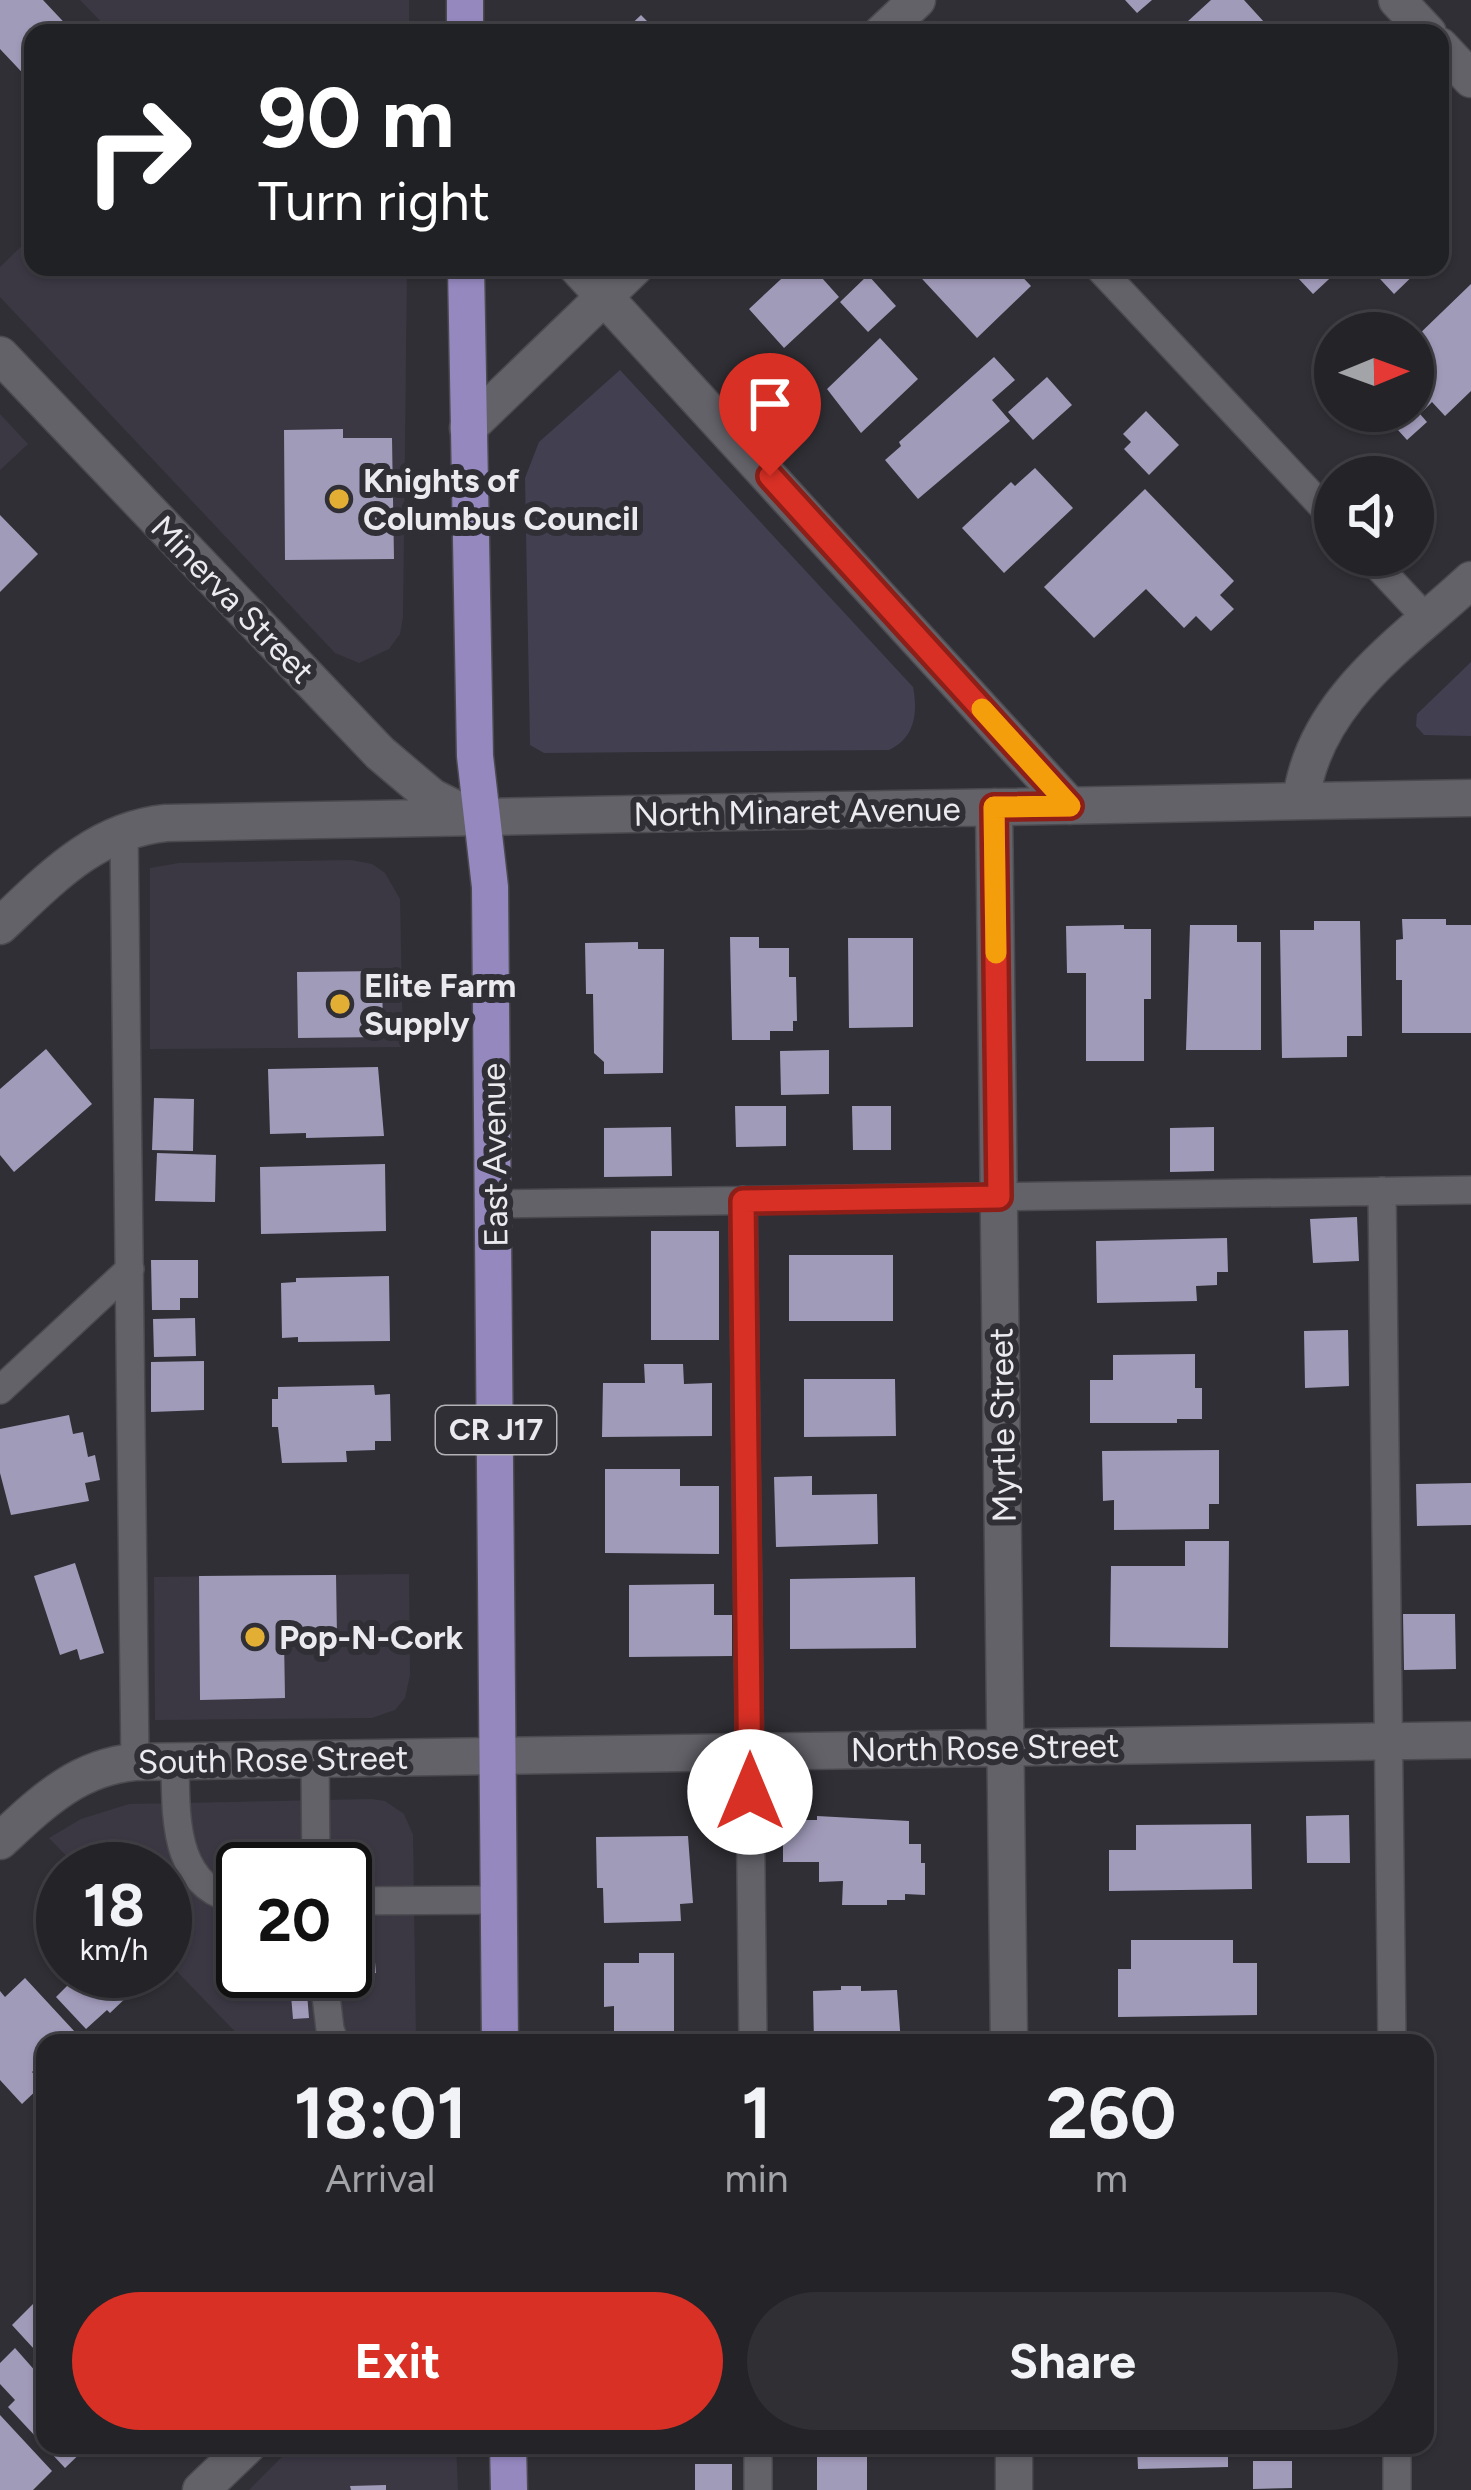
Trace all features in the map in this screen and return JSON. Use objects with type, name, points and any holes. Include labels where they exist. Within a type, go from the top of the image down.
[{"type":"main road","name":"East Avenue","points":[[466,276],[475,756],[490,887],[500,2034]]},
{"type":"main road","points":[[508,2454],[509,2490]]},
{"type":"street","points":[[892,24],[917,0]]},
{"type":"street","points":[[1397,0],[1420,24]]},
{"type":"street","points":[[1449,56],[1471,79]]},
{"type":"street","points":[[586,276],[1070,806]]},
{"type":"street","points":[[468,428],[626,276]]},
{"type":"street","name":"Minerva Street","points":[[0,355],[380,753],[432,797],[483,818]]},
{"type":"street","points":[[1301,801],[1309,761],[1333,712],[1471,580]]},
{"type":"street","points":[[369,819],[384,784],[380,753]]},
{"type":"street","name":"North Minaret Avenue","points":[[124,831],[166,823],[1471,797]]},
{"type":"street","name":"Myrtle Street","points":[[994,807],[1009,2034]]},
{"type":"street","points":[[0,926],[63,868],[124,831]]},
{"type":"street","name":"North Rose Street","points":[[499,1755],[1471,1740]]},
{"type":"street","name":"South Rose Street","points":[[0,1840],[69,1782],[96,1769],[135,1762],[499,1755]]},
{"type":"street","points":[[201,2490],[239,2454]]},
{"type":"street","points":[[1014,2454],[1014,2490]]},
{"type":"lane","points":[[1106,276],[1314,498]]},
{"type":"lane","points":[[1387,576],[1428,620]]},
{"type":"lane","points":[[124,831],[135,1762]]},
{"type":"lane","points":[[495,1204],[1471,1190]]},
{"type":"lane","points":[[1382,1191],[1392,2034]]},
{"type":"lane","points":[[743,1201],[753,2034]]},
{"type":"lane","points":[[0,1390],[130,1269]]},
{"type":"lane","points":[[315,1758],[316,1842]]},
{"type":"lane","points":[[175,1761],[176,1818],[184,1857],[216,1893]]},
{"type":"lane","points":[[372,1900],[499,1900]]},
{"type":"lane","points":[[326,1998],[332,2034]]},
{"type":"lane","points":[[758,2454],[758,2490]]},
{"type":"lane","points":[[1396,2454],[1397,2490]]},
{"type":"shaded area","points":[[80,0],[409,0],[409,24],[103,24]]},
{"type":"shaded area","points":[[24,244],[24,276],[407,276],[403,617],[400,634],[389,649],[359,663],[335,653],[0,297],[0,267]]},
{"type":"shaded area","points":[[620,370],[913,687],[913,724],[898,745],[889,750],[544,753],[530,745],[525,478],[539,442]]},
{"type":"shaded area","points":[[0,414],[28,444],[0,470]]},
{"type":"shaded area","points":[[1471,662],[1471,736],[1424,735],[1416,726],[1417,714]]},
{"type":"shaded area","points":[[351,860],[372,864],[385,873],[400,899],[403,1047],[150,1049],[150,868],[179,863]]},
{"type":"shaded area","points":[[409,1574],[410,1675],[405,1698],[395,1710],[372,1718],[155,1720],[154,1577]]},
{"type":"shaded area","points":[[385,1801],[404,1814],[413,1835],[416,2034],[237,2034],[192,1987],[192,1842],[53,1842],[49,1838],[81,1819],[129,1804]]},
{"type":"shaded area","points":[[285,2454],[456,2454],[458,2490],[249,2490]]},
{"type":"building","points":[[0,0],[43,0],[66,24],[24,24],[24,74],[0,49]]},
{"type":"building","points":[[1125,0],[1152,0],[1137,13]]},
{"type":"building","points":[[1211,0],[1244,0],[1266,24],[1185,24]]},
{"type":"building","points":[[784,276],[824,276],[839,297],[784,348],[749,309]]},
{"type":"building","points":[[869,276],[896,306],[868,332],[840,302]]},
{"type":"building","points":[[919,276],[1022,276],[1031,286],[977,338]]},
{"type":"building","points":[[1300,276],[1332,276],[1313,294]]},
{"type":"building","points":[[1377,276],[1413,276],[1394,294]]},
{"type":"building","points":[[1471,284],[1471,391],[1445,416],[1434,404],[1434,320]]},
{"type":"building","points":[[880,338],[918,379],[861,433],[827,389]]},
{"type":"building","points":[[994,357],[1015,380],[992,400],[1010,421],[918,499],[885,460]]},
{"type":"building","points":[[1047,377],[1072,405],[1033,440],[1008,412]]},
{"type":"building","points":[[1146,411],[1179,445],[1149,475],[1124,449],[1131,442],[1123,434]]},
{"type":"building","name":"Knights of Columbus Council","points":[[343,429],[343,438],[392,438],[394,559],[285,560],[284,430]]},
{"type":"building","points":[[1035,468],[1073,508],[1004,573],[962,528],[1011,482],[1015,486]]},
{"type":"building","points":[[1145,489],[1234,581],[1220,595],[1234,609],[1211,631],[1196,616],[1184,628],[1146,589],[1094,638],[1044,587]]},
{"type":"building","points":[[0,515],[38,554],[0,592]]},
{"type":"building","points":[[1402,919],[1446,919],[1446,925],[1471,925],[1471,1033],[1402,1033],[1396,940],[1403,939]]},
{"type":"building","points":[[1314,921],[1360,921],[1362,1036],[1347,1036],[1347,1057],[1282,1058],[1280,930],[1314,930]]},
{"type":"building","points":[[1124,925],[1124,929],[1151,929],[1151,999],[1144,999],[1144,1061],[1086,1061],[1086,973],[1067,973],[1066,926]]},
{"type":"building","points":[[1190,925],[1237,925],[1237,942],[1261,942],[1261,1050],[1186,1050]]},
{"type":"building","points":[[730,937],[759,937],[759,948],[789,948],[789,977],[796,977],[793,1031],[770,1031],[770,1040],[732,1040]]},
{"type":"building","points":[[848,938],[913,938],[913,1027],[849,1028]]},
{"type":"building","points":[[638,942],[638,949],[664,949],[663,1073],[604,1074],[604,1062],[594,1053],[593,994],[586,994],[585,943]]},
{"type":"building","name":"Elite Farm Supply","points":[[382,971],[383,1037],[298,1038],[297,972]]},
{"type":"building","points":[[46,1049],[92,1104],[14,1172],[0,1155],[0,1089]]},
{"type":"building","points":[[829,1050],[829,1094],[781,1095],[780,1051]]},
{"type":"building","points":[[378,1067],[384,1136],[270,1134],[268,1069]]},
{"type":"building","points":[[154,1098],[194,1099],[193,1151],[152,1150]]},
{"type":"building","points":[[735,1106],[786,1106],[786,1146],[736,1147]]},
{"type":"building","points":[[852,1106],[891,1106],[891,1150],[853,1150]]},
{"type":"building","points":[[671,1127],[672,1176],[604,1177],[604,1128]]},
{"type":"building","points":[[1214,1127],[1214,1171],[1170,1172],[1170,1128]]},
{"type":"building","points":[[157,1153],[216,1155],[215,1202],[155,1201]]},
{"type":"building","points":[[385,1164],[386,1231],[261,1234],[260,1167]]},
{"type":"building","points":[[1357,1217],[1359,1261],[1313,1263],[1310,1219]]},
{"type":"building","points":[[651,1231],[719,1231],[719,1340],[651,1340]]},
{"type":"building","points":[[1227,1238],[1228,1272],[1217,1272],[1217,1285],[1196,1286],[1197,1301],[1097,1303],[1096,1241]]},
{"type":"building","points":[[789,1255],[893,1255],[893,1321],[789,1321]]},
{"type":"building","points":[[151,1260],[198,1260],[198,1298],[180,1298],[180,1310],[152,1310]]},
{"type":"building","points":[[389,1276],[390,1341],[282,1338],[281,1283],[296,1282],[296,1278]]},
{"type":"building","points":[[195,1318],[196,1356],[154,1357],[153,1319]]},
{"type":"building","points":[[1348,1330],[1349,1386],[1305,1388],[1304,1331]]},
{"type":"building","points":[[1195,1354],[1195,1388],[1202,1388],[1202,1419],[1090,1423],[1090,1380],[1113,1380],[1113,1355]]},
{"type":"building","points":[[204,1361],[204,1410],[151,1412],[151,1362]]},
{"type":"building","points":[[644,1364],[683,1364],[684,1384],[712,1383],[712,1436],[602,1437],[603,1383],[645,1383]]},
{"type":"building","points":[[804,1379],[895,1379],[896,1436],[804,1437]]},
{"type":"building","points":[[374,1385],[375,1395],[390,1394],[391,1441],[375,1441],[375,1450],[346,1451],[347,1462],[282,1463],[278,1427],[272,1427],[272,1399],[278,1399],[278,1387]]},
{"type":"building","points":[[69,1415],[73,1434],[83,1432],[88,1457],[95,1455],[100,1480],[85,1483],[89,1501],[11,1515],[0,1473],[0,1429]]},
{"type":"building","points":[[1219,1450],[1219,1504],[1209,1504],[1209,1529],[1114,1530],[1114,1500],[1103,1501],[1102,1451]]},
{"type":"building","points":[[605,1469],[680,1469],[680,1486],[719,1486],[719,1554],[605,1553]]},
{"type":"building","points":[[812,1476],[812,1495],[877,1494],[878,1544],[776,1547],[774,1477]]},
{"type":"building","points":[[1471,1483],[1471,1525],[1417,1526],[1416,1484]]},
{"type":"building","points":[[1185,1541],[1229,1541],[1228,1648],[1110,1647],[1111,1566],[1185,1566]]},
{"type":"building","points":[[75,1563],[104,1653],[80,1660],[77,1649],[60,1655],[34,1576]]},
{"type":"building","name":"Pop-N-Cork","points":[[336,1575],[337,1637],[284,1638],[285,1698],[200,1700],[199,1576]]},
{"type":"building","points":[[915,1577],[916,1648],[790,1649],[790,1579]]},
{"type":"building","points":[[714,1584],[714,1615],[732,1615],[732,1656],[629,1657],[629,1585]]},
{"type":"building","points":[[1403,1614],[1455,1614],[1456,1669],[1404,1670]]},
{"type":"building","points":[[1349,1815],[1350,1863],[1307,1863],[1306,1816]]},
{"type":"building","points":[[817,1816],[909,1821],[909,1844],[921,1844],[925,1895],[905,1894],[905,1900],[887,1900],[887,1905],[842,1905],[843,1881],[819,1882],[819,1862],[783,1862],[783,1820],[817,1820]]},
{"type":"building","points":[[1251,1824],[1252,1889],[1109,1891],[1109,1850],[1136,1850],[1136,1825]]},
{"type":"building","points":[[688,1836],[693,1903],[680,1904],[681,1921],[604,1923],[603,1888],[597,1888],[596,1837]]},
{"type":"building","points":[[1131,1940],[1233,1940],[1233,1963],[1257,1963],[1257,2015],[1118,2017],[1118,1969],[1131,1969]]},
{"type":"building","points":[[639,1953],[674,1953],[674,2034],[614,2034],[614,2006],[604,2007],[604,1963],[639,1963]]},
{"type":"building","points":[[25,1978],[36,1990],[36,1998],[44,1998],[75,2032],[36,2034],[32,2072],[36,2091],[22,2104],[0,2080],[0,1991],[5,1997]]},
{"type":"building","points":[[841,1986],[861,1986],[861,1991],[897,1990],[900,2034],[814,2034],[813,1991],[841,1990]]},
{"type":"building","points":[[57,1998],[126,1998],[110,2013],[107,2010],[86,2029]]},
{"type":"building","points":[[291,1998],[307,1998],[309,2018],[293,2019]]},
{"type":"building","points":[[36,2301],[36,2351],[12,2325]]},
{"type":"building","points":[[15,2348],[36,2372],[36,2437],[8,2407],[15,2400],[0,2384],[0,2363]]},
{"type":"building","points":[[0,2415],[52,2471],[33,2490],[0,2490]]},
{"type":"building","points":[[52,2454],[80,2454],[65,2468]]},
{"type":"building","points":[[1137,2454],[1228,2454],[1228,2467],[1138,2469]]},
{"type":"building","points":[[817,2457],[867,2457],[867,2490],[817,2490]]},
{"type":"building","points":[[1253,2461],[1292,2461],[1292,2488],[1253,2489]]},
{"type":"building","points":[[695,2464],[732,2464],[732,2490],[695,2490]]},
{"type":"building","points":[[386,2485],[386,2490],[351,2490],[350,2486]]},
{"type":"slow traffic","points":[[982,709],[1070,806],[994,807],[996,953]]},
{"type":"place","name":"Knights of Columbus Council","points":[[339,499]]},
{"type":"place","name":"Elite Farm Supply","points":[[340,1004]]},
{"type":"place","name":"Pop-N-Cork","points":[[255,1637]]},
{"type":"route","points":[[750,1792],[743,1201],[999,1197],[994,807],[1070,806],[770,476]]}]
